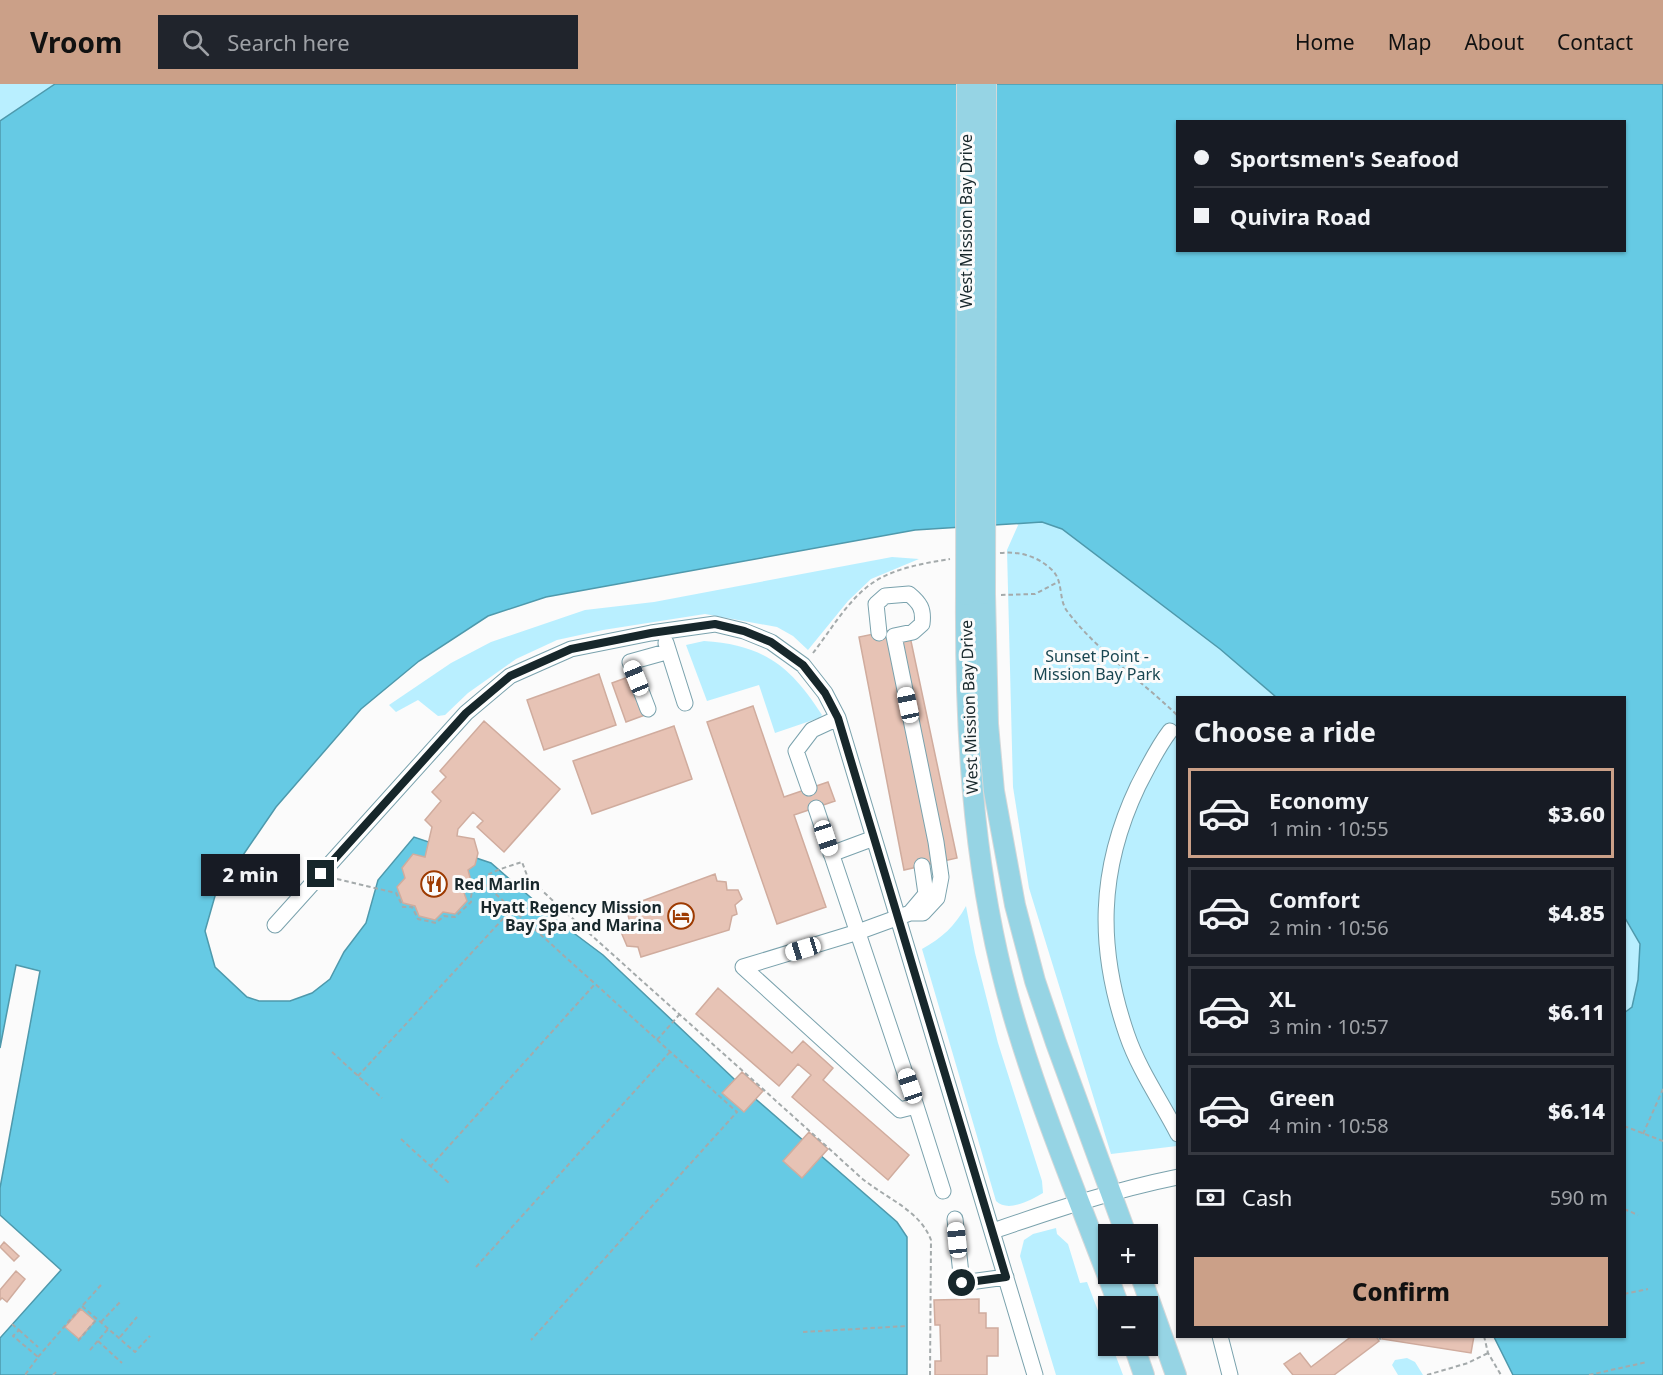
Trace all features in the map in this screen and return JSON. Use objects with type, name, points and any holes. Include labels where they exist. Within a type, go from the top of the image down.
[{"type":"main road","name":"West Mission Bay Drive","points":[[967,84],[985,674],[992,769],[1015,905],[1035,981],[1122,1224]]},
{"type":"main road","name":"West Mission Bay Drive","points":[[986,84],[983,595],[968,752],[983,880],[1018,1034],[1115,1296]]},
{"type":"main road","points":[[1144,1284],[1176,1375]]},
{"type":"main road","points":[[1137,1356],[1144,1375]]},
{"type":"street","points":[[879,633],[876,604],[885,596],[909,594],[919,602],[924,612],[922,624],[913,632],[894,636],[936,842],[941,878],[937,898],[923,913],[904,916],[743,967],[900,1110],[916,1106]]},
{"type":"street","points":[[274,925],[466,713],[510,676],[571,649],[664,631],[715,624],[771,642],[803,665],[825,693],[838,718],[874,838],[904,916],[1035,1375]]},
{"type":"street","points":[[664,631],[666,652],[685,703]]},
{"type":"street","points":[[648,709],[630,662],[666,652]]},
{"type":"street","points":[[809,788],[796,751],[812,730],[838,718]]},
{"type":"street","points":[[1170,731],[1157,748],[1123,819],[1109,868],[1104,926],[1111,979],[1128,1037],[1176,1130]]},
{"type":"street","points":[[816,808],[916,1106],[942,1191]]},
{"type":"street","points":[[831,854],[874,838]]},
{"type":"street","points":[[904,916],[926,894],[922,866]]},
{"type":"street","points":[[993,1231],[1111,1193],[1176,1178]]},
{"type":"street","points":[[954,1219],[962,1283],[1006,1277]]},
{"type":"street","points":[[1221,1338],[1230,1375]]},
{"type":"path","points":[[983,595],[1035,594],[1059,581]]},
{"type":"path","points":[[326,869],[339,880],[396,893],[403,907],[412,907],[418,919],[436,923],[444,916],[456,917],[471,902],[472,888],[479,879],[522,862],[528,878],[679,1015],[860,1177],[904,1208],[927,1228],[931,1239],[930,1375]]},
{"type":"path","points":[[479,879],[737,1112],[531,1340]]},
{"type":"path","points":[[539,933],[562,907]]},
{"type":"path","points":[[358,1076],[512,909]]},
{"type":"path","points":[[430,1167],[595,984]]},
{"type":"path","points":[[657,1040],[679,1015]]},
{"type":"path","points":[[476,1267],[670,1052]]},
{"type":"path","points":[[332,1053],[382,1098]]},
{"type":"path","points":[[1643,1134],[1663,1089]]},
{"type":"path","points":[[1626,1127],[1663,1141]]},
{"type":"path","points":[[401,1139],[450,1184]]},
{"type":"path","points":[[1626,1210],[1638,1215]]},
{"type":"path","points":[[24,1375],[101,1285]]},
{"type":"path","points":[[1626,1294],[1648,1289]]},
{"type":"path","points":[[101,1322],[121,1301]]},
{"type":"path","points":[[82,1306],[135,1352],[150,1336]]},
{"type":"path","points":[[119,1338],[137,1317]]},
{"type":"path","points":[[78,1341],[97,1319]]},
{"type":"path","points":[[12,1324],[38,1347]]},
{"type":"path","points":[[802,1332],[907,1326]]},
{"type":"path","points":[[90,1350],[108,1329]]},
{"type":"path","points":[[19,1330],[13,1336],[38,1357]]},
{"type":"path","points":[[1484,1338],[1488,1353],[1501,1375]]},
{"type":"path","points":[[98,1341],[123,1363]]},
{"type":"path","points":[[1427,1375],[1468,1363],[1488,1353]]},
{"type":"path","points":[[1589,1375],[1647,1362]]},
{"type":"green space","points":[[0,84],[67,84],[0,130]]},
{"type":"green space","name":"Sunset Point - Mission Bay Park","points":[[1042,522],[1062,529],[1220,649],[1275,696],[1176,696],[1176,1146],[1111,1154],[1029,888],[1013,787],[1007,550],[1019,523]]},
{"type":"green space","points":[[892,557],[919,559],[871,579],[848,601],[808,650],[793,636],[777,627],[705,614],[603,630],[557,640],[516,659],[468,693],[445,715],[438,716],[418,700],[396,712],[389,705],[451,663],[491,642],[585,610],[654,602]]},
{"type":"green space","points":[[704,641],[743,647],[773,661],[798,683],[822,715],[775,733],[759,685],[707,701],[686,645]]},
{"type":"green space","points":[[966,906],[975,953],[998,1043],[1042,1181],[1043,1193],[1013,1206],[996,1201],[922,949],[947,931]]},
{"type":"green space","points":[[1626,921],[1640,944],[1638,980],[1632,1007],[1626,1012]]},
{"type":"green space","points":[[1056,1228],[1057,1234],[1068,1244],[1080,1283],[1087,1282],[1098,1311],[1098,1356],[1116,1356],[1123,1375],[1056,1375],[1020,1256],[1024,1240],[1033,1234]]},
{"type":"green space","points":[[1407,1358],[1415,1362],[1423,1375],[1398,1375],[1392,1365],[1395,1360]]},
{"type":"shaded area","points":[[55,84],[1663,84],[1663,1375],[1513,1375],[1494,1338],[1626,1338],[1626,1012],[1632,1007],[1638,980],[1640,944],[1626,920],[1626,696],[1275,696],[1220,649],[1062,529],[1042,522],[915,530],[546,597],[488,616],[419,661],[361,709],[276,807],[215,896],[205,931],[215,967],[247,997],[259,1001],[290,1001],[312,993],[330,979],[344,952],[366,923],[378,880],[414,837],[491,863],[559,922],[603,955],[751,1095],[897,1222],[907,1237],[907,1375],[0,1375],[0,1338],[61,1270],[0,1215],[0,1188],[40,971],[16,965],[0,1048],[0,121]]},
{"type":"building","points":[[908,627],[957,858],[904,870],[859,637]]},
{"type":"building","points":[[599,674],[616,725],[544,750],[527,700]]},
{"type":"building","points":[[631,676],[645,715],[626,722],[612,683]]},
{"type":"building","points":[[753,706],[784,797],[828,782],[835,801],[794,815],[826,907],[777,924],[707,722]]},
{"type":"building","points":[[484,721],[560,789],[504,852],[477,827],[483,821],[473,812],[458,829],[457,836],[474,839],[478,853],[475,865],[468,870],[471,881],[463,890],[467,901],[455,914],[443,912],[435,920],[419,916],[415,906],[403,903],[397,887],[405,878],[402,868],[413,854],[425,857],[432,827],[425,820],[441,801],[432,792],[446,777],[440,771]]},
{"type":"building","points":[[674,726],[692,779],[592,814],[573,761]]},
{"type":"building","name":"Hyatt Regency Mission Bay Spa and Marina","points":[[715,874],[717,881],[726,882],[727,890],[738,890],[742,899],[735,905],[737,914],[732,916],[729,930],[641,957],[638,947],[627,946],[621,932],[630,923],[628,915],[631,905]]},
{"type":"building","points":[[718,988],[792,1053],[803,1041],[833,1068],[823,1080],[909,1155],[888,1180],[792,1097],[811,1075],[798,1064],[779,1086],[696,1014]]},
{"type":"building","points":[[742,1072],[763,1091],[744,1112],[722,1093]]},
{"type":"building","points":[[809,1132],[828,1149],[802,1178],[783,1161]]},
{"type":"building","points":[[4,1242],[19,1256],[14,1261],[0,1247]]},
{"type":"building","points":[[16,1271],[25,1279],[7,1302],[2,1298],[0,1300],[0,1290]]},
{"type":"building","points":[[979,1299],[979,1313],[986,1313],[986,1328],[998,1328],[998,1356],[987,1356],[987,1375],[935,1375],[935,1361],[941,1361],[940,1325],[935,1325],[934,1300]]},
{"type":"building","points":[[81,1309],[95,1321],[79,1339],[65,1327]]},
{"type":"building","points":[[1349,1338],[1377,1338],[1379,1341],[1334,1375],[1293,1375],[1284,1364],[1300,1353],[1311,1367]]},
{"type":"building","points":[[1382,1338],[1474,1338],[1471,1353]]},
{"type":"place","name":"Red Marlin","points":[[434,884]]},
{"type":"place","name":"Hyatt Regency Mission Bay Spa and Marina","points":[[681,916]]},
{"type":"route","points":[[321,874],[466,713],[510,676],[571,649],[651,633],[715,624],[744,631],[771,642],[803,665],[825,693],[838,718],[1006,1277],[962,1283]]}]
